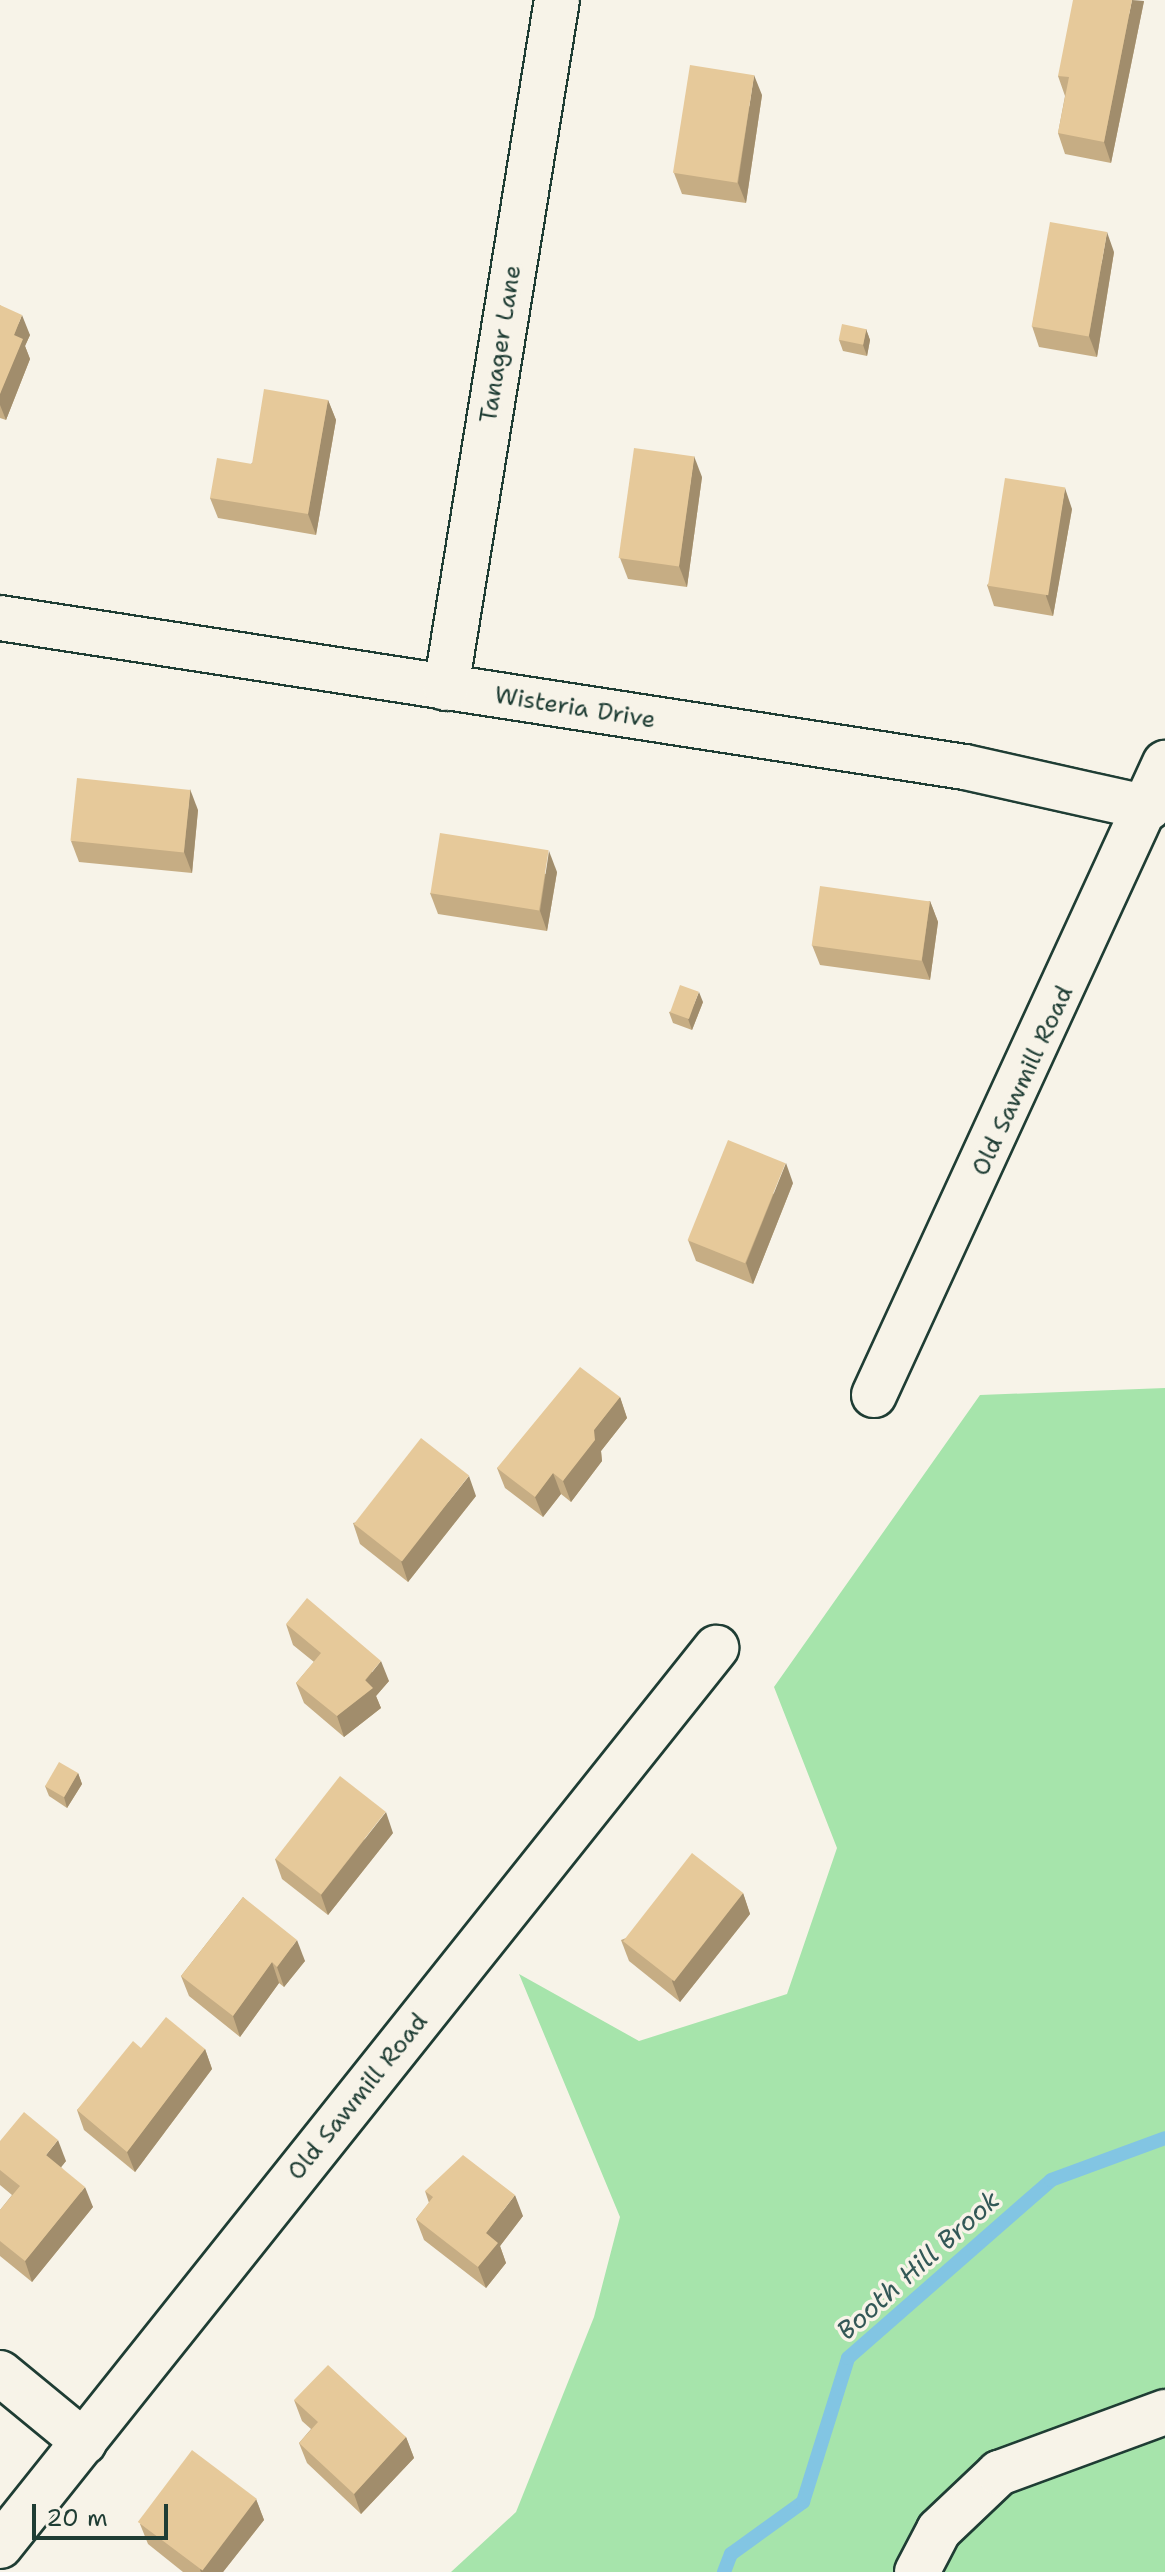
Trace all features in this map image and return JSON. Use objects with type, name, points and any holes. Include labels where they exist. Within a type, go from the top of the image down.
[{"type":"street","name":"Tanager Lane","points":[[446,688],[557,0]]},
{"type":"street","name":"Wisteria Drive","points":[[0,618],[965,767],[1148,808]]},
{"type":"street","name":"Old Sawmill Road","points":[[874,1395],[1148,808],[1165,763]]},
{"type":"street","name":"Old Sawmill Road","points":[[0,2546],[716,1648]]},
{"type":"street","points":[[0,2373],[84,2442]]},
{"type":"street","points":[[917,2572],[939,2530],[999,2473],[1165,2412]]},
{"type":"green space","points":[[1165,1388],[1165,2572],[451,2572],[516,2512],[594,2317],[620,2217],[519,1974],[639,2041],[787,1994],[837,1848],[774,1687],[980,1395]]},
{"type":"building","points":[[1073,0],[1132,0],[1104,142],[1058,133],[1069,77],[1058,76]]},
{"type":"building","points":[[690,65],[754,75],[737,183],[673,173]]},
{"type":"building","points":[[1050,222],[1107,232],[1089,336],[1032,326]]},
{"type":"building","points":[[0,305],[22,315],[14,335],[23,339],[0,394]]},
{"type":"building","points":[[842,324],[866,329],[863,345],[839,340]]},
{"type":"building","points":[[264,389],[328,400],[308,514],[210,498],[217,458],[252,464]]},
{"type":"building","points":[[634,448],[694,456],[679,566],[619,558]]},
{"type":"building","points":[[1005,478],[1065,488],[1048,595],[988,586]]},
{"type":"building","points":[[77,778],[190,790],[184,853],[70,841]]},
{"type":"building","points":[[440,833],[549,850],[539,910],[430,893]]},
{"type":"building","points":[[820,886],[930,901],[922,961],[812,945]]},
{"type":"building","points":[[680,985],[699,992],[689,1019],[670,1012]]},
{"type":"building","points":[[728,1140],[785,1163],[745,1263],[688,1240]]},
{"type":"building","points":[[580,1367],[620,1397],[594,1430],[595,1440],[563,1481],[553,1473],[535,1497],[497,1468]]},
{"type":"building","points":[[421,1438],[469,1476],[402,1561],[354,1524]]},
{"type":"building","points":[[307,1598],[381,1661],[365,1680],[373,1688],[337,1716],[296,1683],[321,1653],[286,1624]]},
{"type":"building","points":[[59,1762],[78,1773],[64,1797],[45,1786]]},
{"type":"building","points":[[340,1776],[386,1812],[321,1894],[275,1859]]},
{"type":"building","points":[[692,1853],[743,1893],[674,1981],[623,1941]]},
{"type":"building","points":[[243,1897],[297,1940],[277,1967],[272,1962],[233,2016],[181,1976]]},
{"type":"building","points":[[166,2017],[205,2049],[127,2152],[77,2110],[133,2041],[141,2048]]},
{"type":"building","points":[[24,2112],[58,2140],[46,2155],[85,2187],[25,2261],[0,2241],[0,2210],[20,2186],[0,2170],[0,2141]]},
{"type":"building","points":[[463,2155],[515,2195],[486,2233],[498,2243],[478,2267],[416,2219],[433,2197],[425,2191]]},
{"type":"building","points":[[328,2365],[406,2437],[354,2494],[299,2443],[318,2422],[294,2400]]},
{"type":"building","points":[[192,2450],[257,2499],[203,2571],[138,2522]]},
{"type":"waterway","name":"Booth Hill Brook","points":[[724,2572],[731,2554],[803,2502],[848,2358],[1051,2180],[1165,2138]]}]
